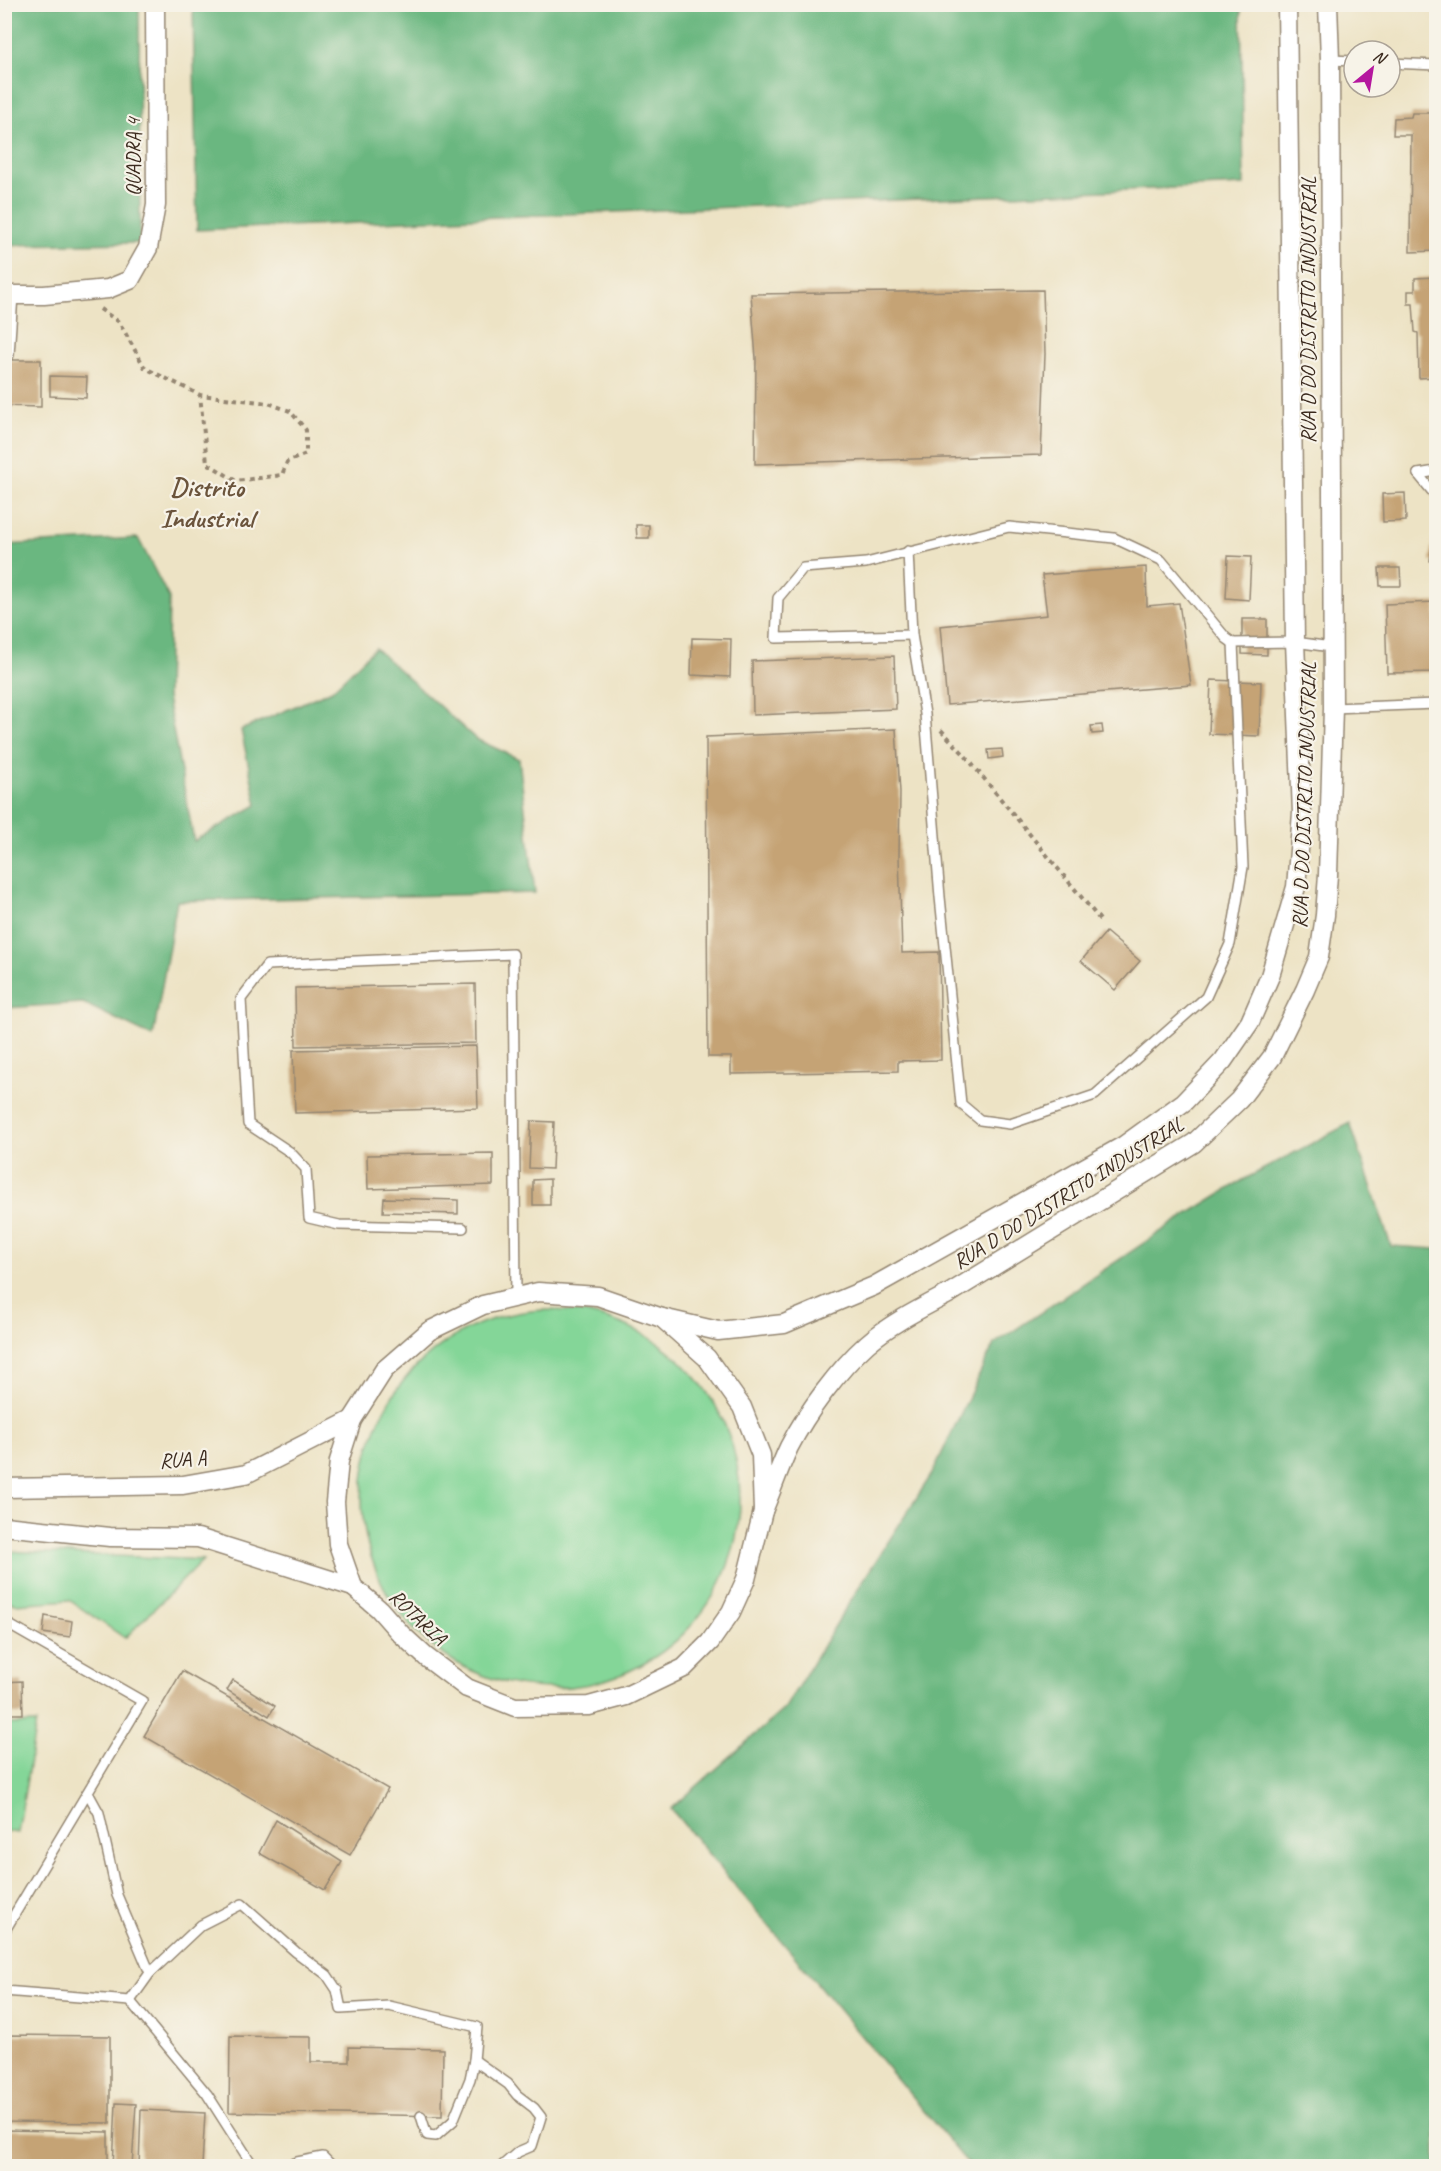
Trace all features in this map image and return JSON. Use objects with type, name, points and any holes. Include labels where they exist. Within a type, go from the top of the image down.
[{"type":"street","name":"QUADRA 4","points":[[75,292],[108,289],[130,280],[148,248],[156,206],[155,4]]},
{"type":"street","name":"RUA D DO DISTRITO INDUSTRIAL","points":[[662,1318],[718,1331],[784,1324],[874,1286],[1123,1146],[1184,1102],[1223,1061],[1250,1022],[1270,976],[1296,887],[1302,813],[1295,642],[1287,4]]},
{"type":"street","name":"RUA D DO DISTRITO INDUSTRIAL","points":[[763,1511],[790,1447],[801,1428],[846,1366],[868,1343],[913,1313],[950,1293],[1194,1143],[1239,1100],[1272,1057],[1305,990],[1318,957],[1325,915],[1328,875],[1333,708],[1328,4]]},
{"type":"street","points":[[9,295],[75,292]]},
{"type":"street","name":"ROTARIA","points":[[538,1292],[598,1296],[662,1318],[706,1358],[741,1407],[761,1455],[763,1511],[746,1579],[730,1612],[710,1642],[684,1668],[626,1696],[589,1706],[515,1707],[467,1688],[426,1657],[379,1609],[353,1587],[338,1544],[335,1502],[339,1461],[352,1420],[384,1370],[429,1331],[483,1305],[538,1292]]},
{"type":"street","name":"RUA A","points":[[4,1488],[183,1485],[246,1474],[352,1420]]},
{"type":"street","points":[[4,1526],[110,1537],[198,1538],[353,1587]]},
{"type":"lane","points":[[1330,60],[1342,60]]},
{"type":"lane","points":[[1402,64],[1437,65]]},
{"type":"lane","points":[[9,295],[9,356]]},
{"type":"lane","points":[[1437,471],[1418,474],[1437,496]]},
{"type":"lane","points":[[912,635],[776,638],[778,598],[803,568],[866,563],[1009,527],[1114,538],[1161,560],[1226,638],[1233,643],[1295,642],[1331,647]]},
{"type":"lane","points":[[908,551],[912,635],[925,714],[940,897],[961,1104],[980,1120],[1010,1124],[1095,1095],[1206,997],[1230,944],[1243,867],[1233,643]]},
{"type":"lane","points":[[1333,708],[1437,704]]},
{"type":"lane","points":[[463,1228],[339,1225],[309,1218],[306,1169],[290,1152],[248,1124],[241,999],[267,965],[513,954],[516,1297]]},
{"type":"lane","points":[[4,1622],[142,1701],[4,1932]]},
{"type":"lane","points":[[88,1793],[99,1813],[117,1895],[150,1973]]},
{"type":"lane","points":[[130,2001],[150,1973],[201,1925],[242,1904],[296,1952],[327,1975],[337,1990],[340,2009],[389,2006],[477,2027],[470,2079],[453,2121],[436,2136],[427,2135],[421,2116]]},
{"type":"lane","points":[[4,1991],[130,2001],[207,2094],[253,2166]]},
{"type":"lane","points":[[474,2060],[508,2084],[517,2096],[534,2108],[541,2117],[532,2146],[518,2152],[502,2166]]},
{"type":"lane","points":[[288,2166],[323,2157],[332,2166]]},
{"type":"path","points":[[75,292],[119,322],[145,368],[200,395],[268,403],[290,411],[306,430],[306,454],[287,462],[282,475],[236,481],[207,463],[200,395]]},
{"type":"path","points":[[925,714],[963,753],[1101,921]]},
{"type":"green space","points":[[4,5],[139,5],[140,243],[5,245]]},
{"type":"green space","points":[[193,5],[1241,5],[1244,185],[197,230]]},
{"type":"green space","points":[[138,538],[169,598],[167,697],[194,841],[257,805],[241,730],[332,690],[375,648],[476,739],[519,759],[535,893],[177,901],[153,1037],[83,1003],[5,1008],[5,545]]},
{"type":"green space","points":[[1350,1123],[1391,1246],[1436,1249],[1436,2166],[970,2166],[671,1809],[785,1708],[857,1590],[932,1474],[994,1344],[1175,1222],[1243,1180]]},
{"type":"green space","points":[[532,1310],[570,1310],[624,1324],[656,1341],[685,1365],[709,1394],[726,1426],[737,1462],[740,1499],[737,1536],[726,1572],[709,1604],[685,1633],[656,1657],[624,1674],[570,1688],[532,1688],[496,1680],[462,1666],[431,1645],[405,1619],[384,1588],[370,1554],[362,1518],[362,1480],[370,1444],[384,1410],[405,1379],[431,1353],[462,1332],[496,1318]]},
{"type":"green space","points":[[5,1551],[203,1560],[125,1638],[69,1600],[15,1604],[5,1600]]},
{"type":"green space","points":[[36,1723],[18,1833],[5,1831],[5,1724]]},
{"type":"building","points":[[1412,113],[1436,113],[1436,251],[1410,252],[1411,135],[1393,135],[1394,118],[1411,117]]},
{"type":"building","points":[[1436,277],[1436,377],[1419,378],[1418,333],[1415,332],[1413,304],[1408,304],[1408,291],[1415,291],[1415,278]]},
{"type":"building","points":[[1043,290],[1045,354],[1041,455],[755,464],[756,358],[751,294]]},
{"type":"building","points":[[4,360],[41,360],[41,407],[4,406]]},
{"type":"building","points":[[50,376],[87,377],[86,398],[50,396]]},
{"type":"building","points":[[1405,493],[1406,521],[1383,522],[1382,494]]},
{"type":"building","points":[[636,525],[649,525],[649,538],[637,538]]},
{"type":"building","points":[[1433,538],[1436,538],[1436,562],[1430,561]]},
{"type":"building","points":[[1228,556],[1251,557],[1249,600],[1226,598]]},
{"type":"building","points":[[1146,567],[1147,606],[1179,603],[1191,685],[947,705],[940,626],[1047,615],[1042,575]]},
{"type":"building","points":[[1379,568],[1400,568],[1401,586],[1380,586]]},
{"type":"building","points":[[1436,602],[1436,672],[1387,673],[1385,604]]},
{"type":"building","points":[[1242,619],[1267,619],[1267,655],[1242,654]]},
{"type":"building","points":[[692,638],[731,639],[730,677],[691,675]]},
{"type":"building","points":[[894,656],[896,709],[753,715],[752,661]]},
{"type":"building","points":[[1211,680],[1261,682],[1259,736],[1209,734]]},
{"type":"building","points":[[1102,725],[1103,733],[1092,734],[1091,726]]},
{"type":"building","points":[[896,729],[900,792],[902,953],[939,952],[941,1060],[898,1061],[898,1071],[731,1074],[731,1057],[708,1057],[706,737]]},
{"type":"building","points":[[1002,749],[1003,757],[989,759],[988,750]]},
{"type":"building","points":[[1106,932],[1140,961],[1115,990],[1081,961]]},
{"type":"building","points":[[475,984],[476,1043],[296,1046],[295,988]]},
{"type":"building","points":[[476,1046],[478,1108],[295,1113],[293,1050]]},
{"type":"building","points":[[531,1121],[554,1122],[552,1169],[529,1168]]},
{"type":"building","points":[[493,1153],[493,1185],[368,1189],[367,1155]]},
{"type":"building","points":[[550,1179],[550,1205],[533,1205],[533,1180]]},
{"type":"building","points":[[384,1198],[458,1200],[458,1214],[383,1212]]},
{"type":"building","points":[[45,1616],[72,1621],[70,1637],[43,1633]]},
{"type":"building","points":[[182,1671],[388,1789],[350,1855],[144,1736]]},
{"type":"building","points":[[233,1680],[275,1706],[269,1716],[227,1690]]},
{"type":"building","points":[[22,1681],[23,1714],[4,1714],[4,1682]]},
{"type":"building","points":[[276,1820],[342,1862],[325,1890],[259,1853]]},
{"type":"building","points":[[4,2035],[110,2036],[110,2123],[4,2122]]},
{"type":"building","points":[[230,2036],[311,2037],[311,2062],[349,2062],[349,2047],[443,2049],[442,2116],[229,2112]]},
{"type":"building","points":[[116,2103],[136,2104],[132,2166],[113,2166]]},
{"type":"building","points":[[141,2110],[205,2113],[202,2166],[139,2166]]},
{"type":"building","points":[[4,2130],[108,2132],[108,2166],[4,2166]]},
{"type":"district","name":"Distrito Industrial","points":[[207,502]]}]
